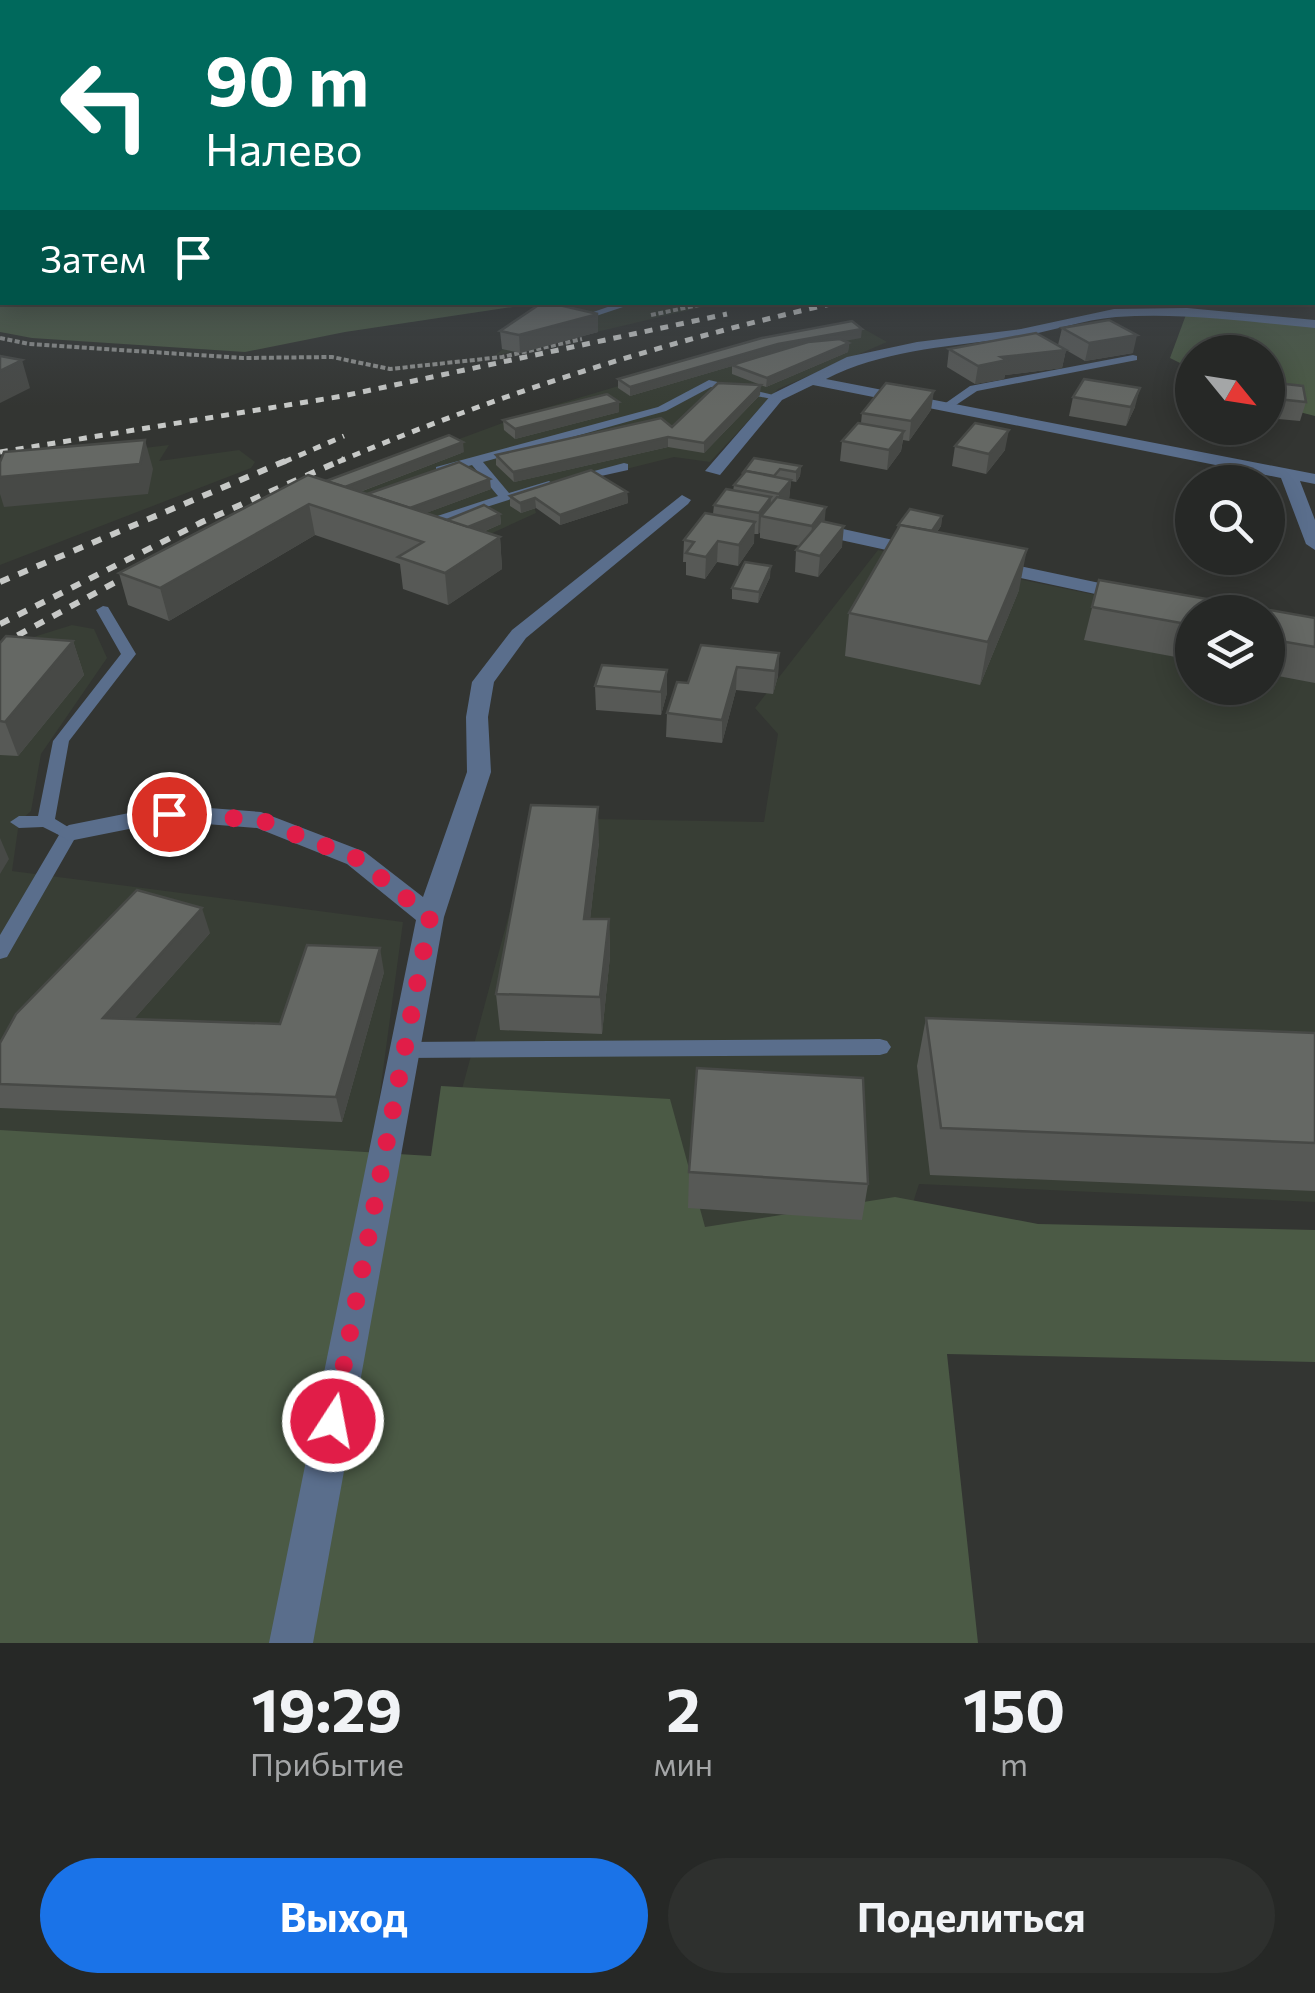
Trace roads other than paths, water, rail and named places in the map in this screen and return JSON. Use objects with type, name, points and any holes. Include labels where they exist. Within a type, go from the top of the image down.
[{"type":"street","points":[[714,471],[777,397],[852,360],[901,349],[1021,333],[1114,313],[1187,312],[1315,324]]},
{"type":"street","points":[[809,380],[1315,479]]},
{"type":"street","points":[[1289,476],[1315,544]]},
{"type":"street","points":[[290,1643],[430,917],[479,772],[477,716],[483,682],[519,634],[682,500]]},
{"type":"street","points":[[843,535],[940,556]]},
{"type":"street","points":[[979,564],[1153,600]]},
{"type":"street","points":[[58,827],[169,814],[261,820],[356,858],[430,917]]},
{"type":"lane","points":[[581,318],[624,305]]},
{"type":"lane","points":[[1021,333],[1036,342]]},
{"type":"lane","points":[[1066,358],[1082,367]]},
{"type":"lane","points":[[946,407],[974,388],[1133,358]]},
{"type":"lane","points":[[425,476],[474,459],[662,410],[709,382],[777,397]]},
{"type":"lane","points":[[474,459],[504,495]]},
{"type":"lane","points":[[411,527],[504,495],[624,467]]},
{"type":"lane","points":[[0,952],[58,827],[61,742],[130,654],[104,610]]},
{"type":"lane","points":[[19,822],[58,827]]},
{"type":"lane","points":[[404,1050],[880,1047]]},
{"type":"railway","points":[[338,462],[461,413],[585,371],[827,305]]},
{"type":"railway","points":[[0,452],[343,396],[727,314]]},
{"type":"railway","points":[[284,462],[344,436]]},
{"type":"railway","points":[[0,582],[290,459]]},
{"type":"railway","points":[[0,624],[202,522],[344,459]]},
{"type":"railway","points":[[0,645],[145,566]]}]
